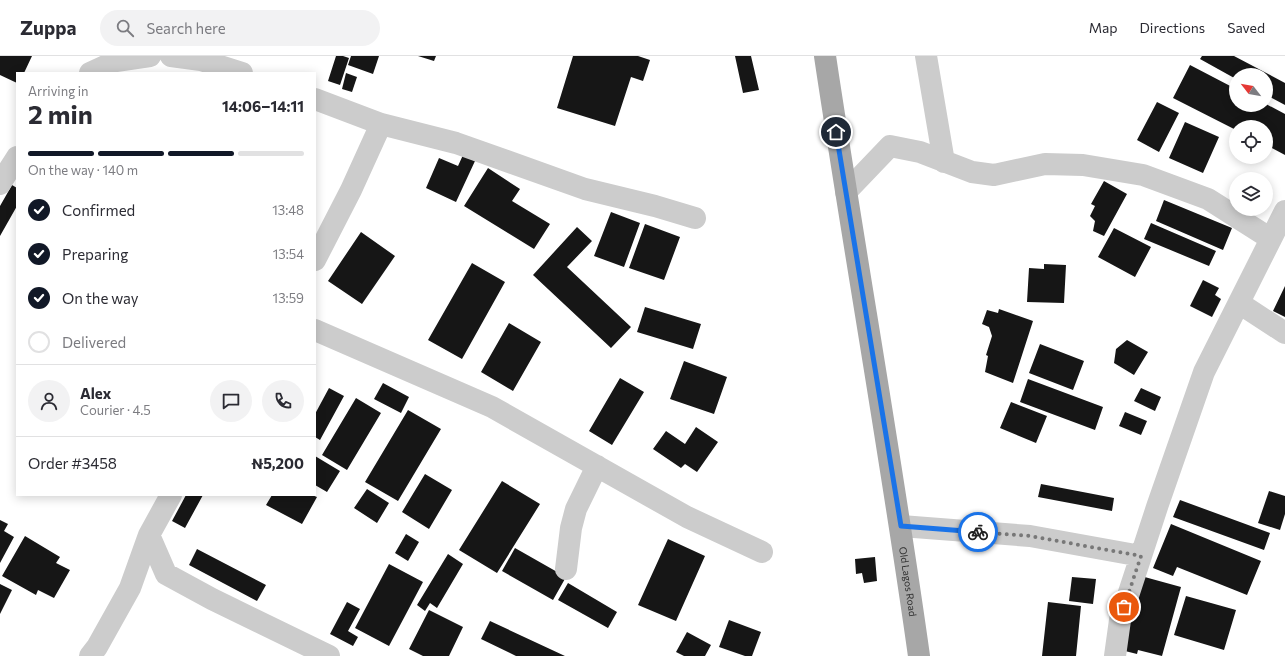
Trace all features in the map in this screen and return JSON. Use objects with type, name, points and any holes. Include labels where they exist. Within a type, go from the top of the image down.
[{"type":"main road","name":"Old Lagos Road","points":[[825,56],[901,526],[919,656]]},
{"type":"street","points":[[92,72],[116,61],[150,56]]},
{"type":"street","points":[[171,56],[201,60],[239,72]]},
{"type":"street","points":[[926,56],[944,162]]},
{"type":"street","points":[[316,99],[380,124],[456,143],[585,189],[695,218]]},
{"type":"street","points":[[316,258],[351,190],[380,124]]},
{"type":"street","points":[[846,192],[890,146],[920,152],[972,172],[994,175],[1045,164],[1083,165],[1143,175],[1208,200],[1271,239]]},
{"type":"street","points":[[0,184],[11,160]]},
{"type":"street","points":[[1115,656],[1120,620],[1204,372],[1285,211]]},
{"type":"street","points":[[1239,303],[1285,333]]},
{"type":"street","points":[[316,330],[492,407],[687,517],[762,552]]},
{"type":"street","points":[[566,569],[571,528],[576,509],[597,466]]},
{"type":"street","points":[[90,656],[97,647],[130,588],[149,535],[170,496]]},
{"type":"street","points":[[901,526],[1030,536],[1141,556]]},
{"type":"street","points":[[149,535],[166,574],[212,599],[329,656]]},
{"type":"street","points":[[130,588],[166,574]]},
{"type":"building","points":[[0,56],[32,56],[24,72],[16,72],[16,83],[0,75]]},
{"type":"building","points":[[336,56],[349,58],[340,85],[328,81]]},
{"type":"building","points":[[351,56],[379,56],[373,74],[348,65]]},
{"type":"building","points":[[418,56],[436,56],[434,61]]},
{"type":"building","points":[[573,56],[638,56],[650,60],[643,81],[631,77],[615,126],[557,108]]},
{"type":"building","points":[[735,56],[751,56],[759,90],[743,93]]},
{"type":"building","points":[[1202,56],[1234,56],[1257,68],[1229,68],[1229,75],[1200,59]]},
{"type":"building","points":[[1190,65],[1229,85],[1229,112],[1273,112],[1273,108],[1285,114],[1285,155],[1273,149],[1273,120],[1229,120],[1229,126],[1173,98]]},
{"type":"building","points":[[346,73],[357,77],[352,92],[342,89]]},
{"type":"building","points":[[1273,77],[1285,83],[1285,105],[1273,99]]},
{"type":"building","points":[[1157,102],[1179,113],[1159,152],[1137,140]]},
{"type":"building","points":[[1185,122],[1219,137],[1203,173],[1169,158]]},
{"type":"building","points":[[463,155],[475,161],[456,202],[426,188],[439,158],[458,166]]},
{"type":"building","points":[[488,168],[520,189],[512,201],[550,224],[534,249],[464,206]]},
{"type":"building","points":[[1104,181],[1127,194],[1104,236],[1093,231],[1095,221],[1090,216],[1095,206],[1091,204]]},
{"type":"building","points":[[12,185],[16,187],[16,208],[0,236],[0,206]]},
{"type":"building","points":[[1164,200],[1232,228],[1223,250],[1156,221]]},
{"type":"building","points":[[611,212],[640,223],[624,267],[594,256]]},
{"type":"building","points":[[1151,223],[1216,251],[1209,266],[1144,239]]},
{"type":"building","points":[[645,224],[680,237],[664,280],[629,268]]},
{"type":"building","points":[[577,227],[592,241],[567,267],[631,327],[611,348],[533,275]]},
{"type":"building","points":[[1114,228],[1151,247],[1135,277],[1098,257]]},
{"type":"building","points":[[361,232],[395,256],[362,304],[328,281]]},
{"type":"building","points":[[472,263],[505,282],[462,359],[428,340]]},
{"type":"building","points":[[1044,264],[1066,265],[1064,303],[1027,302],[1029,268],[1044,269]]},
{"type":"building","points":[[1203,280],[1219,288],[1215,295],[1221,299],[1212,317],[1190,306]]},
{"type":"building","points":[[1285,286],[1285,317],[1273,311]]},
{"type":"building","points":[[645,307],[701,324],[693,349],[637,332]]},
{"type":"building","points":[[999,309],[1033,321],[1013,383],[985,372],[988,356],[986,355],[992,336],[989,327],[982,324],[987,310],[998,313]]},
{"type":"building","points":[[509,323],[541,342],[513,391],[481,372]]},
{"type":"building","points":[[1127,340],[1148,352],[1134,375],[1114,363],[1116,349]]},
{"type":"building","points":[[1040,344],[1084,361],[1073,390],[1029,373]]},
{"type":"building","points":[[684,361],[727,377],[714,414],[670,399]]},
{"type":"building","points":[[620,378],[644,392],[612,445],[589,431]]},
{"type":"building","points":[[1028,379],[1103,407],[1095,430],[1020,402]]},
{"type":"building","points":[[383,383],[409,397],[401,413],[374,399]]},
{"type":"building","points":[[329,388],[344,396],[320,440],[316,438],[316,412]]},
{"type":"building","points":[[1141,388],[1161,397],[1155,411],[1134,401]]},
{"type":"building","points":[[356,398],[381,413],[347,470],[322,455]]},
{"type":"building","points":[[1011,402],[1047,416],[1036,443],[1000,428]]},
{"type":"building","points":[[408,410],[441,429],[398,501],[365,482]]},
{"type":"building","points":[[1125,412],[1147,421],[1141,435],[1119,426]]},
{"type":"building","points":[[696,427],[718,442],[697,472],[685,464],[681,468],[653,449],[666,431],[685,444]]},
{"type":"building","points":[[316,457],[340,471],[327,492],[316,486]]},
{"type":"building","points":[[425,474],[452,490],[429,529],[402,512]]},
{"type":"building","points":[[502,481],[540,504],[497,573],[459,550]]},
{"type":"building","points":[[1041,484],[1114,498],[1112,511],[1038,497]]},
{"type":"building","points":[[367,489],[389,503],[377,523],[354,508]]},
{"type":"building","points":[[1269,491],[1285,496],[1285,514],[1280,530],[1258,523]]},
{"type":"building","points":[[185,496],[202,496],[185,528],[172,521]]},
{"type":"building","points":[[271,496],[317,497],[302,524],[266,505]]},
{"type":"building","points":[[1180,500],[1270,533],[1264,550],[1173,517]]},
{"type":"building","points":[[0,520],[8,524],[4,531],[14,537],[0,563]]},
{"type":"building","points":[[1171,524],[1261,561],[1247,595],[1177,567],[1173,576],[1153,568]]},
{"type":"building","points":[[406,534],[419,542],[408,561],[395,553]]},
{"type":"building","points":[[25,536],[60,557],[56,563],[70,570],[54,598],[38,590],[36,595],[2,576]]},
{"type":"building","points":[[668,539],[705,556],[676,621],[638,605]]},
{"type":"building","points":[[515,548],[566,577],[553,600],[502,571]]},
{"type":"building","points":[[197,549],[266,585],[257,601],[189,565]]},
{"type":"building","points":[[448,554],[463,564],[437,608],[430,603],[425,611],[417,605]]},
{"type":"building","points":[[875,557],[877,581],[864,583],[862,573],[856,574],[855,559]]},
{"type":"building","points":[[389,564],[423,582],[389,646],[355,628]]},
{"type":"building","points":[[1141,576],[1181,587],[1162,656],[1138,650],[1137,654],[1121,650]]},
{"type":"building","points":[[1072,577],[1096,579],[1093,604],[1069,601]]},
{"type":"building","points":[[568,583],[617,612],[608,628],[558,600]]},
{"type":"building","points":[[0,584],[12,590],[0,614]]},
{"type":"building","points":[[1186,596],[1236,610],[1224,650],[1174,635]]},
{"type":"building","points":[[347,602],[360,609],[348,631],[358,637],[353,646],[330,634]]},
{"type":"building","points":[[1048,602],[1081,606],[1076,656],[1042,656]]},
{"type":"building","points":[[429,610],[463,627],[449,656],[423,656],[409,649]]},
{"type":"building","points":[[729,620],[761,632],[752,656],[745,656],[719,647]]},
{"type":"building","points":[[490,621],[565,656],[516,656],[481,639]]},
{"type":"building","points":[[687,632],[711,645],[705,656],[684,656],[676,652]]},
{"type":"way so far","points":[[978,532],[1030,536],[1141,556],[1124,607]]},
{"type":"route","points":[[836,132],[901,526],[978,532]]}]
